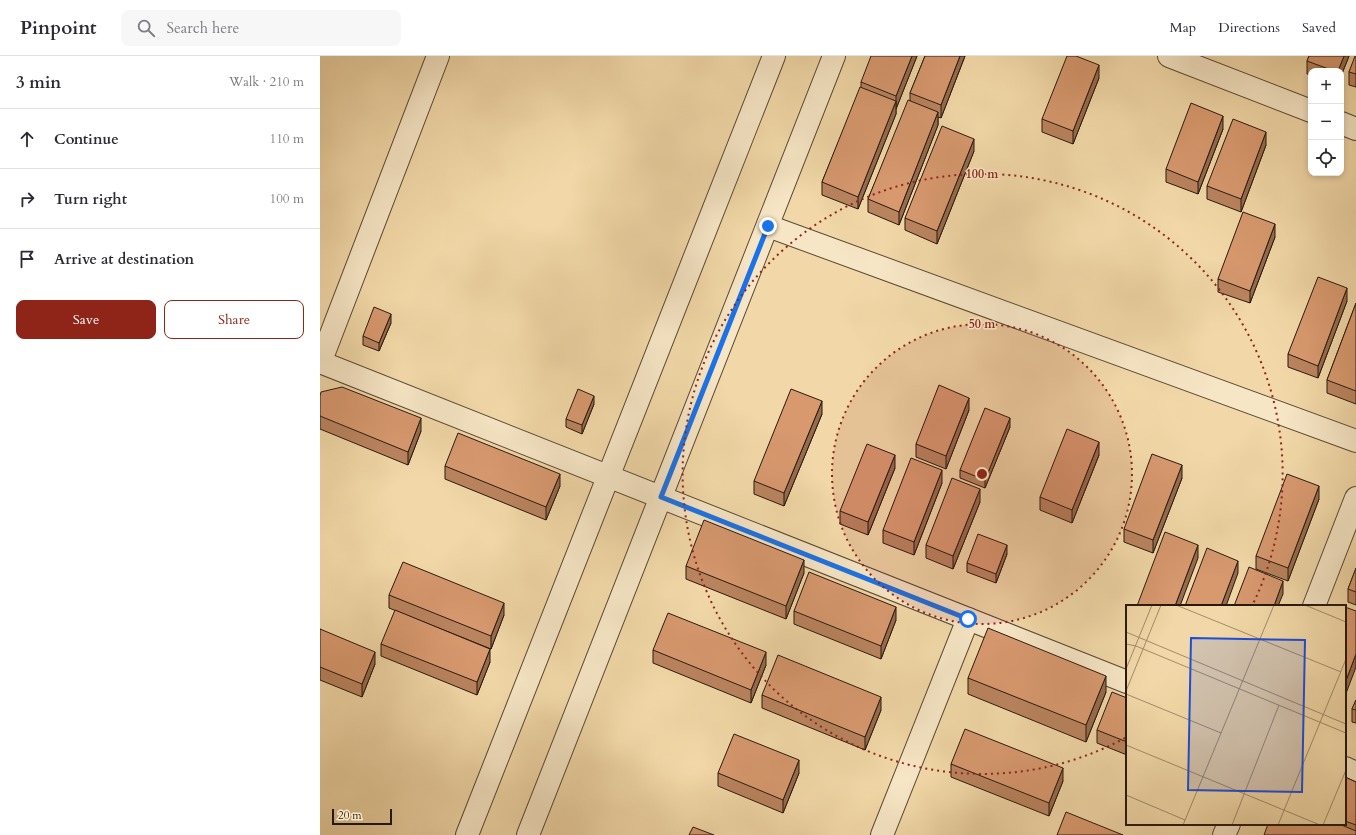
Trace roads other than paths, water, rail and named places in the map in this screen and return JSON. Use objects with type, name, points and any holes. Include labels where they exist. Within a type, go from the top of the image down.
[{"type":"street","points":[[438,56],[320,363],[1126,682]]},
{"type":"street","points":[[467,835],[774,56]]},
{"type":"street","points":[[528,835],[834,56]]},
{"type":"street","points":[[1170,56],[1308,110]]},
{"type":"street","points":[[1344,124],[1356,129]]},
{"type":"street","points":[[768,226],[1356,441]]},
{"type":"street","points":[[1314,605],[1356,498]]},
{"type":"street","points":[[882,835],[968,619]]},
{"type":"street","points":[[1346,768],[1356,773]]},
{"type":"street","points":[[1224,835],[1229,825]]}]
